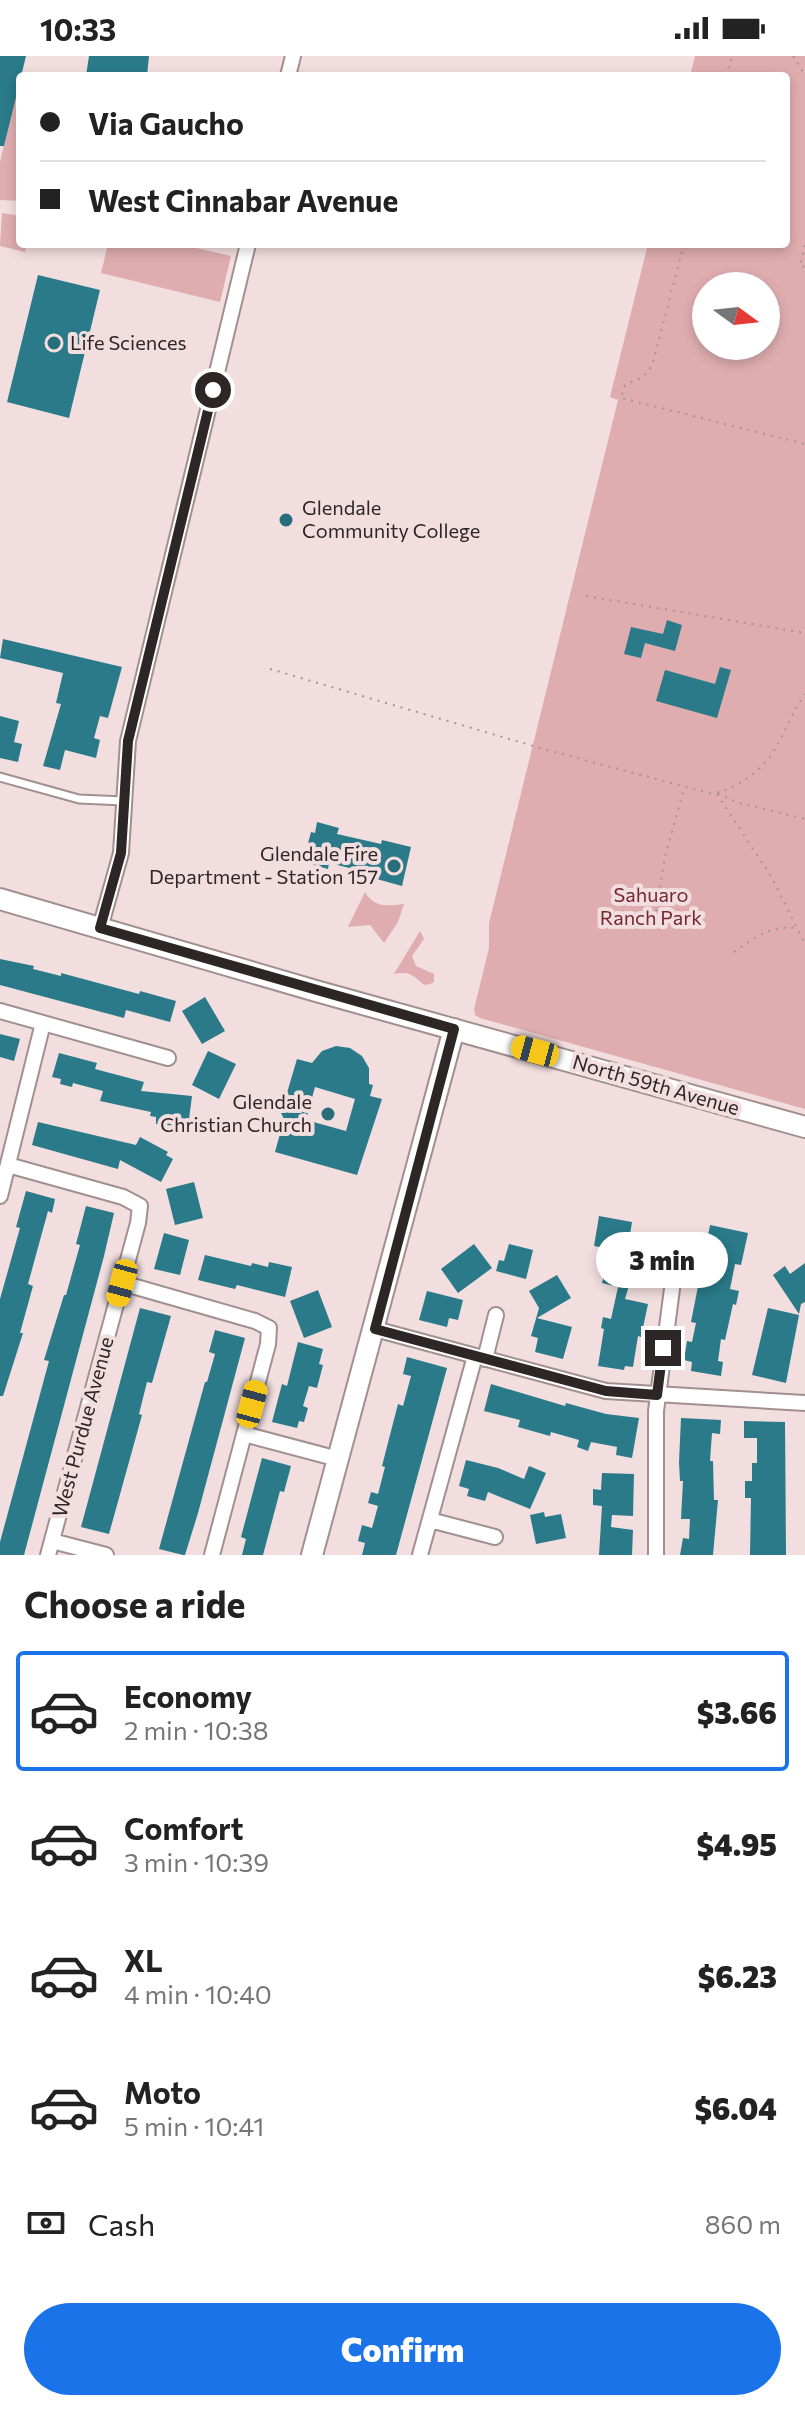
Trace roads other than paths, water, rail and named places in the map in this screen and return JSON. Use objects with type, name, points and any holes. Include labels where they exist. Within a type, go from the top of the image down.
[{"type":"main road","name":"North 59th Avenue","points":[[0,899],[805,1127]]},
{"type":"main road","points":[[312,1555],[454,1029]]},
{"type":"street","points":[[100,928],[121,853],[128,741],[247,248]]},
{"type":"street","points":[[0,1011],[168,1058]]},
{"type":"street","points":[[0,1196],[43,1023]]},
{"type":"street","name":"West Purdue Avenue","points":[[8,1165],[123,1197],[140,1206],[50,1548]]},
{"type":"street","points":[[656,1555],[657,1395],[672,1289],[668,1252]]},
{"type":"street","points":[[122,1283],[255,1321],[269,1328],[268,1344],[212,1555]]},
{"type":"street","points":[[420,1555],[496,1315]]},
{"type":"street","points":[[375,1329],[606,1391],[805,1403]]},
{"type":"street","points":[[244,1434],[338,1459]]},
{"type":"street","points":[[430,1520],[495,1537]]},
{"type":"street","points":[[50,1548],[106,1555]]},
{"type":"lane","points":[[0,777],[86,800],[124,801]]},
{"type":"place","name":"Life Sciences","points":[[54,343]]},
{"type":"place","name":"Glendale Community College","points":[[286,520]]},
{"type":"place","name":"Glendale Fire Department - Station 157","points":[[394,866]]},
{"type":"place","name":"Glendale Christian Church","points":[[328,1114]]},
{"type":"park label","name":"Sahuaro Ranch Park","points":[[651,906]]}]
